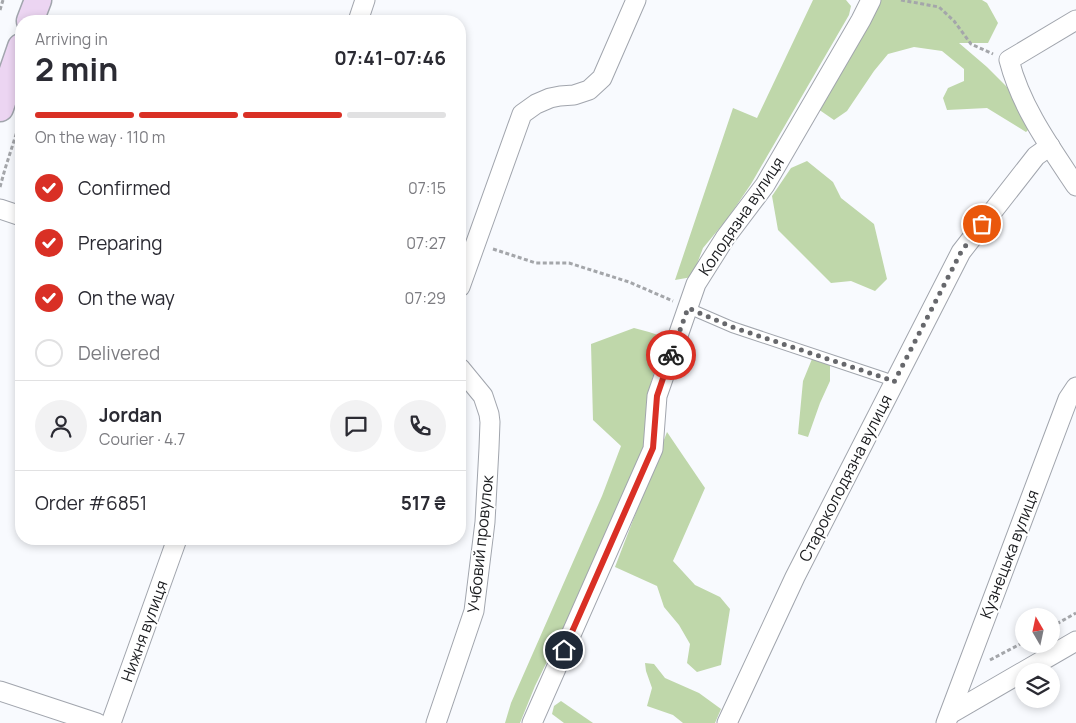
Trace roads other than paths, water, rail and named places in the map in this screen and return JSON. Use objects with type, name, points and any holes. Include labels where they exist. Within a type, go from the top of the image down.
[{"type":"street","points":[[32,15],[38,0]]},
{"type":"street","points":[[360,15],[365,0]]},
{"type":"street","points":[[466,271],[522,114],[536,104],[550,98],[574,95],[589,90],[602,78],[636,0]]},
{"type":"street","name":"Колодязна вулиця","points":[[532,723],[653,448],[657,396],[696,284],[725,238],[765,185],[871,0]]},
{"type":"street","points":[[1076,20],[1009,60],[1013,77],[1027,108],[1076,186]]},
{"type":"street","points":[[0,108],[15,64]]},
{"type":"street","name":"Староколодязна вулиця","points":[[727,723],[795,577],[961,252],[1036,156],[1050,146]]},
{"type":"street","points":[[0,209],[15,214]]},
{"type":"street","name":"Учбовий провулок","points":[[436,723],[474,611],[485,522],[490,448],[489,414],[483,396],[466,375]]},
{"type":"street","name":"Кузнецька вулиця","points":[[948,718],[1068,398],[1076,387]]},
{"type":"street","name":"Нижня вулиця","points":[[112,723],[175,545]]},
{"type":"street","points":[[948,718],[1076,641]]},
{"type":"street","points":[[0,691],[97,723]]},
{"type":"lane","points":[[688,308],[732,327],[894,382]]}]
